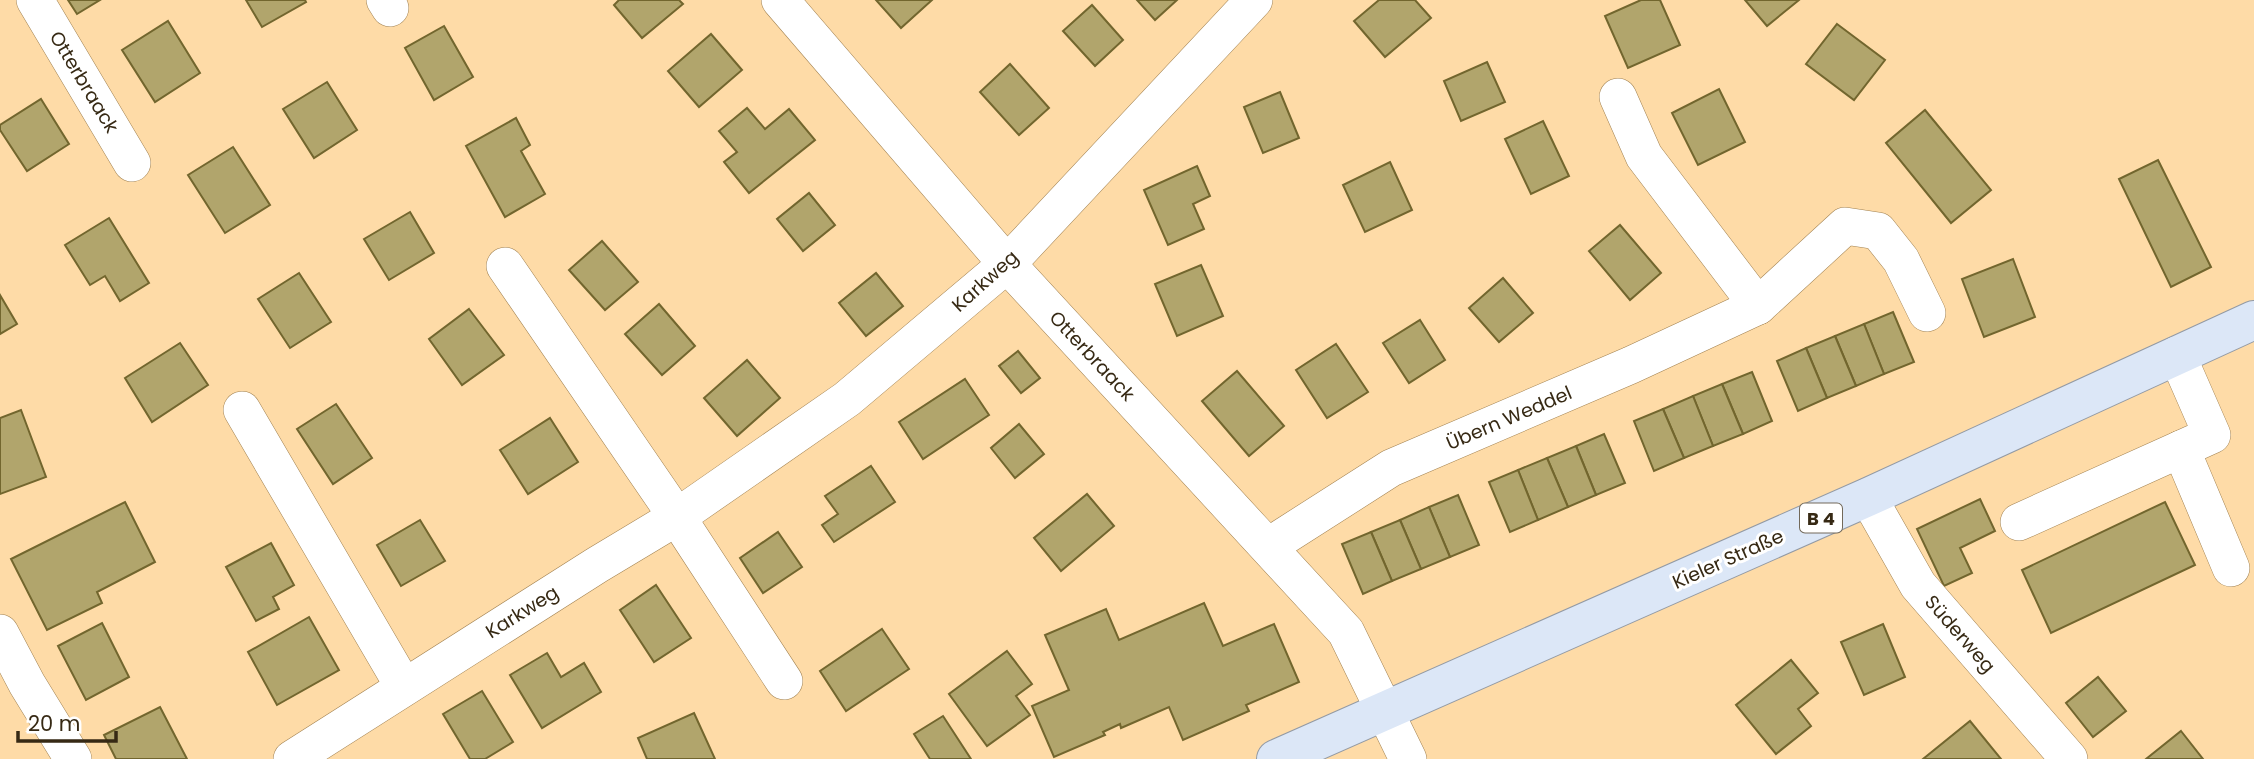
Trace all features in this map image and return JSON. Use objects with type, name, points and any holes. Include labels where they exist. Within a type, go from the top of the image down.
[{"type":"main road","name":"Kieler Straße","points":[[1276,759],[1868,497],[2254,320]]},
{"type":"street","name":"Otterbraack","points":[[35,0],[132,163]]},
{"type":"street","name":"Karkweg","points":[[292,759],[677,517],[847,400],[1007,264],[1254,0]]},
{"type":"street","name":"Otterbraack","points":[[787,2],[1007,264],[1346,632],[1408,759]]},
{"type":"street","points":[[1618,97],[1644,156],[1758,306]]},
{"type":"street","name":"Übern Weddel","points":[[1269,546],[1391,468],[1631,365],[1758,306],[1845,226],[1878,231],[1901,260],[1927,313]]},
{"type":"street","points":[[505,266],[677,517],[784,681]]},
{"type":"street","points":[[2020,523],[2213,435],[2177,355]]},
{"type":"street","points":[[242,410],[404,687]]},
{"type":"street","points":[[2181,449],[2231,568]]},
{"type":"street","name":"Süderweg","points":[[1868,497],[1918,585],[2069,759]]},
{"type":"street","points":[[0,633],[27,684],[73,759]]},
{"type":"building","points":[[68,0],[100,0],[77,14]]},
{"type":"building","points":[[246,0],[305,0],[306,2],[262,27]]},
{"type":"building","points":[[619,0],[679,0],[683,4],[642,38],[614,5]]},
{"type":"building","points":[[876,0],[932,0],[901,28]]},
{"type":"building","points":[[1137,0],[1177,0],[1155,20]]},
{"type":"building","points":[[1379,0],[1415,0],[1431,18],[1385,57],[1354,21]]},
{"type":"building","points":[[1641,0],[1660,0],[1680,45],[1628,68],[1605,16]]},
{"type":"building","points":[[1745,0],[1799,0],[1767,26]]},
{"type":"building","points":[[1092,5],[1123,40],[1095,66],[1063,31]]},
{"type":"building","points":[[168,21],[200,73],[155,102],[122,50]]},
{"type":"building","points":[[1837,24],[1885,60],[1854,100],[1806,64]]},
{"type":"building","points":[[444,26],[473,77],[434,100],[405,48]]},
{"type":"building","points":[[711,34],[742,70],[699,107],[668,71]]},
{"type":"building","points":[[1487,62],[1505,102],[1461,121],[1444,81]]},
{"type":"building","points":[[1010,64],[1049,108],[1019,135],[980,92]]},
{"type":"building","points":[[327,82],[357,130],[314,158],[283,109]]},
{"type":"building","points":[[1719,89],[1745,142],[1698,165],[1672,113]]},
{"type":"building","points":[[1280,92],[1299,138],[1263,153],[1244,107]]},
{"type":"building","points":[[41,99],[69,144],[27,171],[0,130],[0,125]]},
{"type":"building","points":[[747,108],[765,129],[789,109],[815,140],[749,193],[724,162],[737,152],[719,131]]},
{"type":"building","points":[[1925,110],[1991,190],[1951,223],[1886,143]]},
{"type":"building","points":[[516,118],[530,145],[521,151],[545,194],[505,217],[466,146]]},
{"type":"building","points":[[1543,121],[1569,176],[1531,194],[1505,139]]},
{"type":"building","points":[[233,147],[270,205],[225,233],[188,175]]},
{"type":"building","points":[[2158,160],[2211,267],[2171,287],[2119,179]]},
{"type":"building","points":[[1390,162],[1412,210],[1365,232],[1343,185]]},
{"type":"building","points":[[1197,166],[1210,196],[1193,204],[1204,229],[1168,245],[1144,190]]},
{"type":"building","points":[[809,193],[835,225],[803,251],[777,219]]},
{"type":"building","points":[[410,212],[434,253],[389,280],[364,239]]},
{"type":"building","points":[[109,218],[149,283],[120,301],[105,276],[90,285],[65,245]]},
{"type":"building","points":[[1620,225],[1661,273],[1630,300],[1589,251]]},
{"type":"building","points":[[602,241],[638,282],[605,310],[569,270]]},
{"type":"building","points":[[2013,259],[2035,317],[1984,337],[1962,279]]},
{"type":"building","points":[[1201,265],[1223,316],[1177,336],[1155,284]]},
{"type":"building","points":[[299,273],[331,322],[290,348],[258,299]]},
{"type":"building","points":[[876,273],[903,306],[866,336],[839,303]]},
{"type":"building","points":[[1503,278],[1533,313],[1499,342],[1469,308]]},
{"type":"building","points":[[0,295],[17,324],[0,334]]},
{"type":"building","points":[[659,304],[695,346],[662,375],[625,334]]},
{"type":"building","points":[[469,309],[504,355],[462,385],[429,339]]},
{"type":"building","points":[[1893,312],[1914,362],[1884,374],[1864,324]]},
{"type":"building","points":[[1420,320],[1445,360],[1409,383],[1383,343]]},
{"type":"building","points":[[1864,324],[1884,374],[1856,386],[1835,336]]},
{"type":"building","points":[[1835,336],[1856,386],[1827,398],[1806,348]]},
{"type":"building","points":[[180,343],[208,385],[152,422],[125,378]]},
{"type":"building","points":[[1336,344],[1368,392],[1327,418],[1296,370]]},
{"type":"building","points":[[1806,348],[1827,398],[1798,411],[1777,361]]},
{"type":"building","points":[[1018,351],[1040,378],[1021,393],[999,366]]},
{"type":"building","points":[[747,360],[780,398],[737,436],[704,398]]},
{"type":"building","points":[[1237,371],[1284,426],[1249,456],[1202,401]]},
{"type":"building","points":[[1752,372],[1772,421],[1743,434],[1722,384]]},
{"type":"building","points":[[965,379],[989,415],[923,459],[899,422]]},
{"type":"building","points":[[1722,384],[1743,434],[1713,446],[1693,396]]},
{"type":"building","points":[[1693,396],[1713,446],[1684,458],[1663,409]]},
{"type":"building","points":[[336,404],[372,458],[333,484],[297,429]]},
{"type":"building","points":[[1663,409],[1684,458],[1654,471],[1634,421]]},
{"type":"building","points":[[21,410],[46,477],[0,494],[0,418]]},
{"type":"building","points":[[550,418],[578,462],[528,494],[500,450]]},
{"type":"building","points":[[1019,424],[1044,454],[1015,478],[991,448]]},
{"type":"building","points":[[1604,434],[1625,483],[1596,495],[1576,446]]},
{"type":"building","points":[[1576,446],[1596,495],[1568,507],[1547,458]]},
{"type":"building","points":[[1547,458],[1568,507],[1538,520],[1518,470]]},
{"type":"building","points":[[871,466],[895,502],[834,542],[822,525],[838,514],[825,496]]},
{"type":"building","points":[[1518,470],[1538,520],[1510,532],[1489,482]]},
{"type":"building","points":[[1087,494],[1114,526],[1061,571],[1034,538]]},
{"type":"building","points":[[1458,495],[1479,545],[1450,557],[1429,507]]},
{"type":"building","points":[[1980,499],[1995,531],[1960,548],[1972,573],[1944,586],[1917,529]]},
{"type":"building","points":[[125,502],[155,562],[97,592],[102,603],[47,630],[11,559]]},
{"type":"building","points":[[2165,502],[2195,565],[2051,633],[2022,570]]},
{"type":"building","points":[[1429,507],[1450,557],[1421,569],[1400,520]]},
{"type":"building","points":[[420,520],[445,561],[401,586],[377,545]]},
{"type":"building","points":[[1400,520],[1421,569],[1392,581],[1371,532]]},
{"type":"building","points":[[778,532],[802,567],[763,593],[740,558]]},
{"type":"building","points":[[1371,532],[1392,581],[1363,594],[1342,544]]},
{"type":"building","points":[[271,543],[294,585],[273,597],[279,609],[256,621],[226,567]]},
{"type":"building","points":[[656,585],[691,638],[654,662],[620,610]]},
{"type":"building","points":[[1204,603],[1223,646],[1274,624],[1299,682],[1246,705],[1249,711],[1183,740],[1169,707],[1121,728],[1120,724],[1103,732],[1105,735],[1054,757],[1032,706],[1069,690],[1045,635],[1106,609],[1119,640]]},
{"type":"building","points":[[309,617],[339,670],[277,705],[248,652]]},
{"type":"building","points":[[102,623],[129,677],[86,700],[58,646]]},
{"type":"building","points":[[1883,624],[1905,677],[1864,695],[1841,642]]},
{"type":"building","points":[[882,629],[909,669],[846,711],[820,671]]},
{"type":"building","points":[[1007,651],[1032,684],[1016,696],[1030,715],[987,746],[949,694]]},
{"type":"building","points":[[547,653],[561,677],[584,663],[601,692],[542,728],[510,675]]},
{"type":"building","points":[[1791,660],[1818,693],[1798,709],[1811,726],[1776,754],[1736,705]]},
{"type":"building","points":[[2098,677],[2126,711],[2093,737],[2066,703]]},
{"type":"building","points":[[482,691],[513,742],[485,759],[470,759],[443,714]]},
{"type":"building","points":[[160,707],[187,759],[116,759],[104,735]]},
{"type":"building","points":[[694,713],[715,759],[647,759],[638,738]]},
{"type":"building","points":[[943,716],[971,759],[930,759],[914,734]]},
{"type":"building","points":[[1970,721],[2001,759],[1923,759]]},
{"type":"building","points":[[2181,731],[2203,759],[2146,759]]}]
